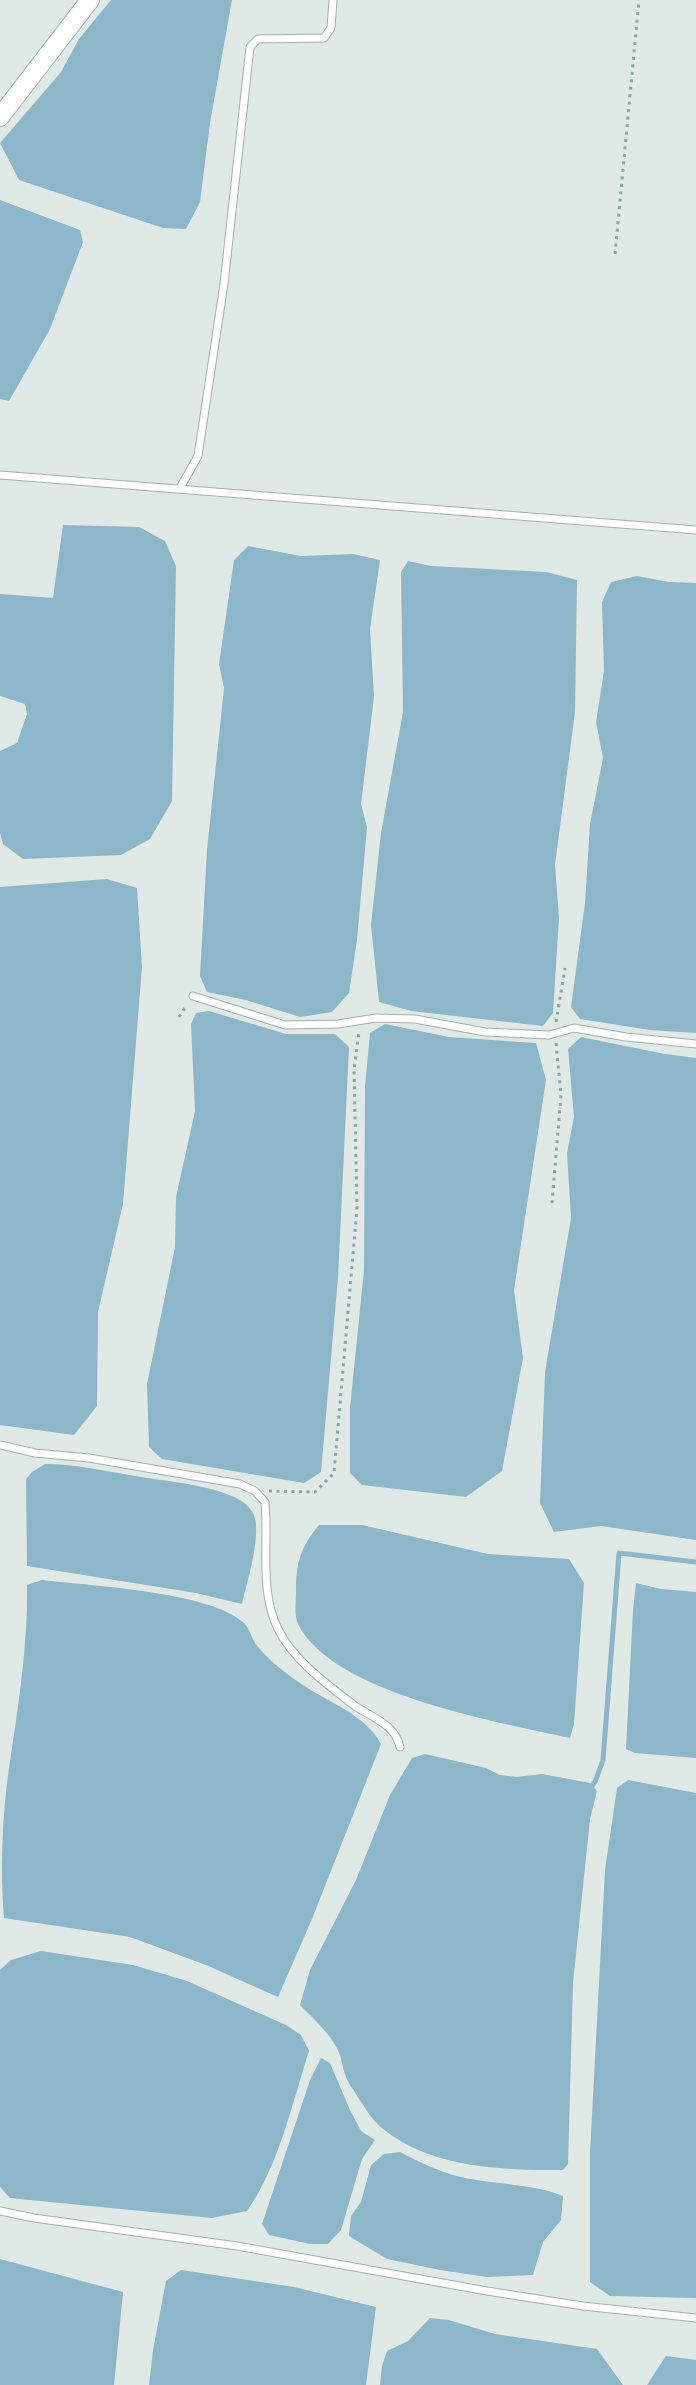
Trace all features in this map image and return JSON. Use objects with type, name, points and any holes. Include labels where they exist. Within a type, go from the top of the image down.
[{"type":"main road","points":[[0,117],[90,0]]},
{"type":"lane","points":[[180,488],[198,456],[224,284],[250,47],[258,39],[324,38],[331,28],[333,0]]},
{"type":"lane","points":[[0,475],[696,530]]},
{"type":"lane","points":[[193,996],[285,1025],[338,1024],[376,1018],[415,1019],[485,1032],[549,1035],[574,1028],[626,1037],[696,1044]]},
{"type":"lane","points":[[0,1445],[35,1453],[89,1458],[240,1484],[255,1491],[265,1503],[270,1604],[278,1629],[296,1655],[323,1679],[356,1707],[387,1725],[398,1737],[400,1747]]},
{"type":"lane","points":[[0,2211],[34,2218],[237,2246],[498,2293],[583,2306],[696,2318]]},
{"type":"path","points":[[615,254],[639,0]]},
{"type":"path","points":[[552,1203],[561,1095],[554,1033],[566,968]]},
{"type":"path","points":[[260,1497],[271,1490],[315,1492],[334,1473],[357,1208],[354,1070],[360,1021]]},
{"type":"water","points":[[111,0],[232,0],[210,123],[200,202],[186,229],[163,228],[19,180],[0,143],[61,72],[79,39]]},
{"type":"water","points":[[0,200],[80,230],[83,242],[50,329],[9,401],[0,399]]},
{"type":"water","points":[[63,525],[139,527],[165,541],[176,566],[172,801],[150,839],[121,855],[23,859],[3,844],[0,833],[0,751],[17,743],[27,714],[25,704],[0,696],[0,594],[53,598]]},
{"type":"water","points":[[248,546],[301,556],[353,554],[380,560],[370,629],[374,697],[361,804],[367,827],[357,940],[349,993],[332,1012],[300,1017],[246,1000],[207,992],[200,976],[207,850],[224,688],[219,664],[234,560]]},
{"type":"water","points":[[408,561],[431,566],[546,572],[577,580],[575,712],[555,865],[559,918],[553,1013],[543,1026],[411,1011],[379,1002],[371,925],[381,833],[403,712],[401,572]]},
{"type":"water","points":[[637,576],[669,582],[696,583],[696,1033],[650,1030],[580,1019],[571,1007],[585,903],[590,824],[603,758],[596,722],[604,671],[602,602],[611,582]]},
{"type":"water","points":[[107,879],[137,888],[142,967],[123,1204],[98,1312],[97,1406],[74,1435],[0,1425],[0,887]]},
{"type":"water","points":[[209,1011],[286,1034],[335,1034],[349,1047],[338,1278],[321,1472],[304,1483],[162,1459],[149,1447],[147,1384],[175,1247],[176,1197],[195,1111],[191,1024],[196,1013]]},
{"type":"water","points":[[385,1024],[449,1037],[536,1043],[546,1080],[514,1290],[523,1358],[502,1471],[466,1497],[362,1485],[350,1473],[350,1408],[364,1270],[365,1087],[370,1033]]},
{"type":"water","points":[[581,1037],[696,1058],[696,1540],[601,1526],[554,1532],[540,1503],[545,1372],[571,1218],[567,1153],[574,1117],[568,1049]]},
{"type":"water","points":[[45,1464],[81,1467],[192,1485],[217,1491],[242,1501],[253,1513],[256,1532],[253,1557],[242,1604],[196,1593],[27,1566],[26,1479]]},
{"type":"water","points":[[319,1525],[362,1525],[488,1554],[569,1559],[584,1583],[574,1724],[570,1738],[462,1713],[380,1687],[345,1669],[317,1648],[298,1624],[296,1604],[300,1556],[307,1541]]},
{"type":"water","points":[[42,1580],[177,1597],[227,1612],[244,1623],[258,1647],[279,1668],[356,1717],[366,1725],[381,1744],[312,1919],[278,1997],[206,1965],[130,1937],[4,1918],[3,1824],[24,1654],[27,1585]]},
{"type":"water","points":[[636,1583],[661,1589],[696,1592],[696,1758],[635,1753],[626,1749]]},
{"type":"water","points":[[425,1754],[486,1768],[500,1775],[517,1777],[542,1774],[590,1783],[597,1791],[590,1819],[573,1983],[568,2164],[563,2170],[469,2165],[446,2160],[403,2142],[378,2125],[369,2114],[348,2081],[333,2041],[300,2005],[310,1970],[356,1880],[390,1795],[412,1758]]},
{"type":"water","points":[[628,1780],[696,1793],[696,2298],[610,2296],[590,2282],[590,2153],[605,1870],[617,1788]]},
{"type":"water","points":[[41,1951],[133,1965],[187,1981],[286,2025],[301,2035],[309,2051],[290,2113],[268,2174],[247,2211],[212,2218],[10,2198],[0,2187],[0,1970],[11,1960]]},
{"type":"water","points":[[321,2058],[330,2063],[361,2131],[375,2140],[362,2159],[341,2230],[328,2244],[310,2244],[269,2235],[262,2224],[310,2080]]},
{"type":"water","points":[[400,2152],[453,2175],[474,2180],[526,2186],[563,2196],[561,2220],[543,2242],[533,2275],[487,2277],[387,2259],[349,2236],[351,2216],[361,2202],[371,2165],[384,2154]]},
{"type":"water","points":[[0,2259],[123,2292],[114,2385],[0,2385]]},
{"type":"water","points":[[181,2270],[294,2287],[376,2307],[366,2385],[149,2385],[166,2281]]},
{"type":"water","points":[[430,2318],[449,2320],[495,2334],[597,2349],[623,2385],[380,2385],[382,2366],[387,2351],[408,2341]]},
{"type":"water","points":[[666,2356],[696,2360],[696,2385],[647,2385]]},
{"type":"waterway","points":[[588,1791],[595,1782],[603,1760],[619,1553],[696,1562]]}]
